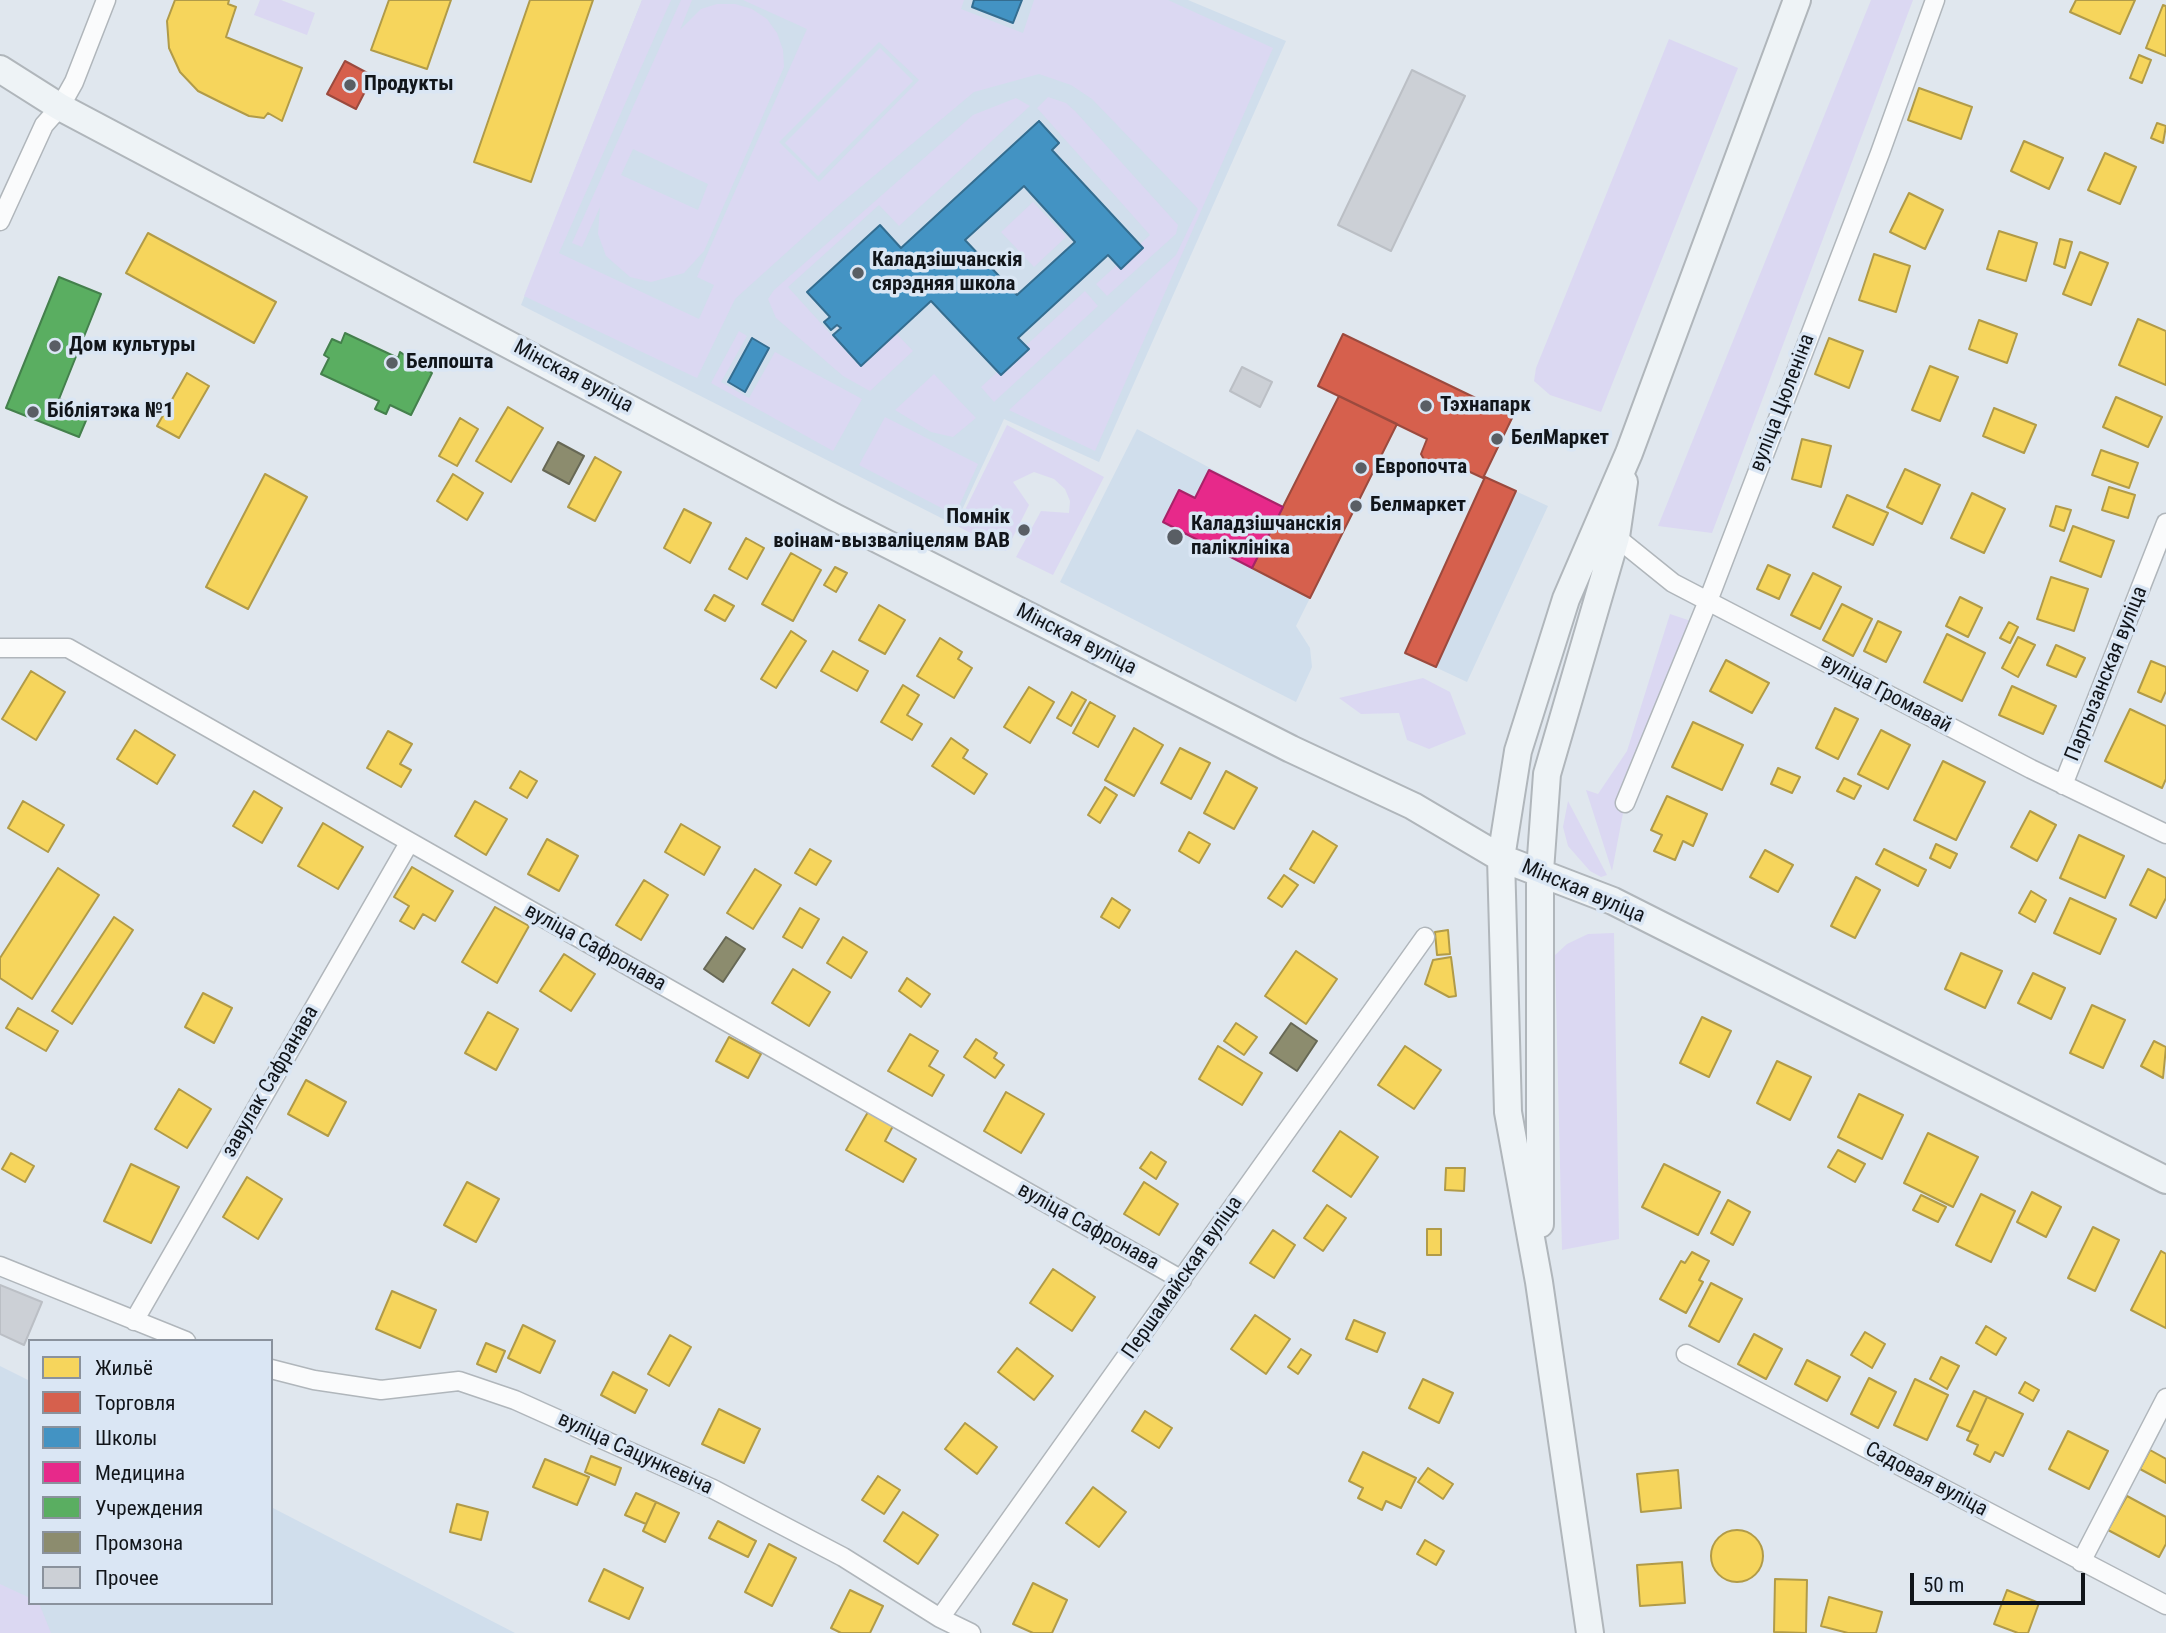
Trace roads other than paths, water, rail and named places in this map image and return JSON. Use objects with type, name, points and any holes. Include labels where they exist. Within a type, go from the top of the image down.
[{"type":"main road","points":[[1590,1633],[1539,1282],[1508,1112],[1501,858],[1516,762],[1566,599],[1629,453],[1797,0]]},
{"type":"main road","name":"Мінская вуліца","points":[[0,69],[60,107],[834,517],[1291,749],[1413,807],[1501,858],[1613,901],[2166,1180]]},
{"type":"main road","points":[[1539,1282],[1540,872],[1547,774],[1616,537],[1629,453]]},
{"type":"street","points":[[0,221],[44,125],[60,107],[74,82],[106,0]]},
{"type":"street","name":"вуліца Цюленіна","points":[[1625,803],[1708,601],[1881,153],[1936,0]]},
{"type":"street","name":"Партызанская вуліца","points":[[2063,785],[2166,523]]},
{"type":"street","name":"вуліца Громавай","points":[[1616,537],[1673,583],[2063,785],[2166,834]]},
{"type":"street","name":"вуліца Сафронава","points":[[0,648],[68,648],[1182,1280]]},
{"type":"street","name":"завулак Сафранава","points":[[134,1321],[408,843]]},
{"type":"street","name":"Першамайская вуліца","points":[[940,1618],[1425,937]]},
{"type":"street","points":[[0,1266],[181,1339]]},
{"type":"street","name":"Садовая вуліца","points":[[1686,1354],[2166,1605]]},
{"type":"street","name":"вуліца Сацункевіча","points":[[273,1370],[314,1380],[381,1390],[459,1381],[515,1400],[713,1489],[844,1557],[940,1618],[971,1633]]},
{"type":"street","points":[[2081,1562],[2166,1398]]},
{"type":"place","name":"Продукты","points":[[350,85]]},
{"type":"place","name":"Каладзішчанскія сярэдняя школа","points":[[858,273]]},
{"type":"place","name":"Дом культуры","points":[[55,346]]},
{"type":"place","name":"Белпошта","points":[[392,363]]},
{"type":"place","name":"Тэхнапарк","points":[[1426,406]]},
{"type":"place","name":"Бібліятэка №1","points":[[33,412]]},
{"type":"place","name":"БелМаркет","points":[[1497,439]]},
{"type":"place","name":"Европочта","points":[[1361,468]]},
{"type":"place","name":"Белмаркет","points":[[1356,506]]},
{"type":"place","name":"Помнік воінам-вызваліцелям ВАВ","points":[[1024,530]]},
{"type":"place","name":"Каладзішчанскія паліклініка","points":[[1175,537]]}]
